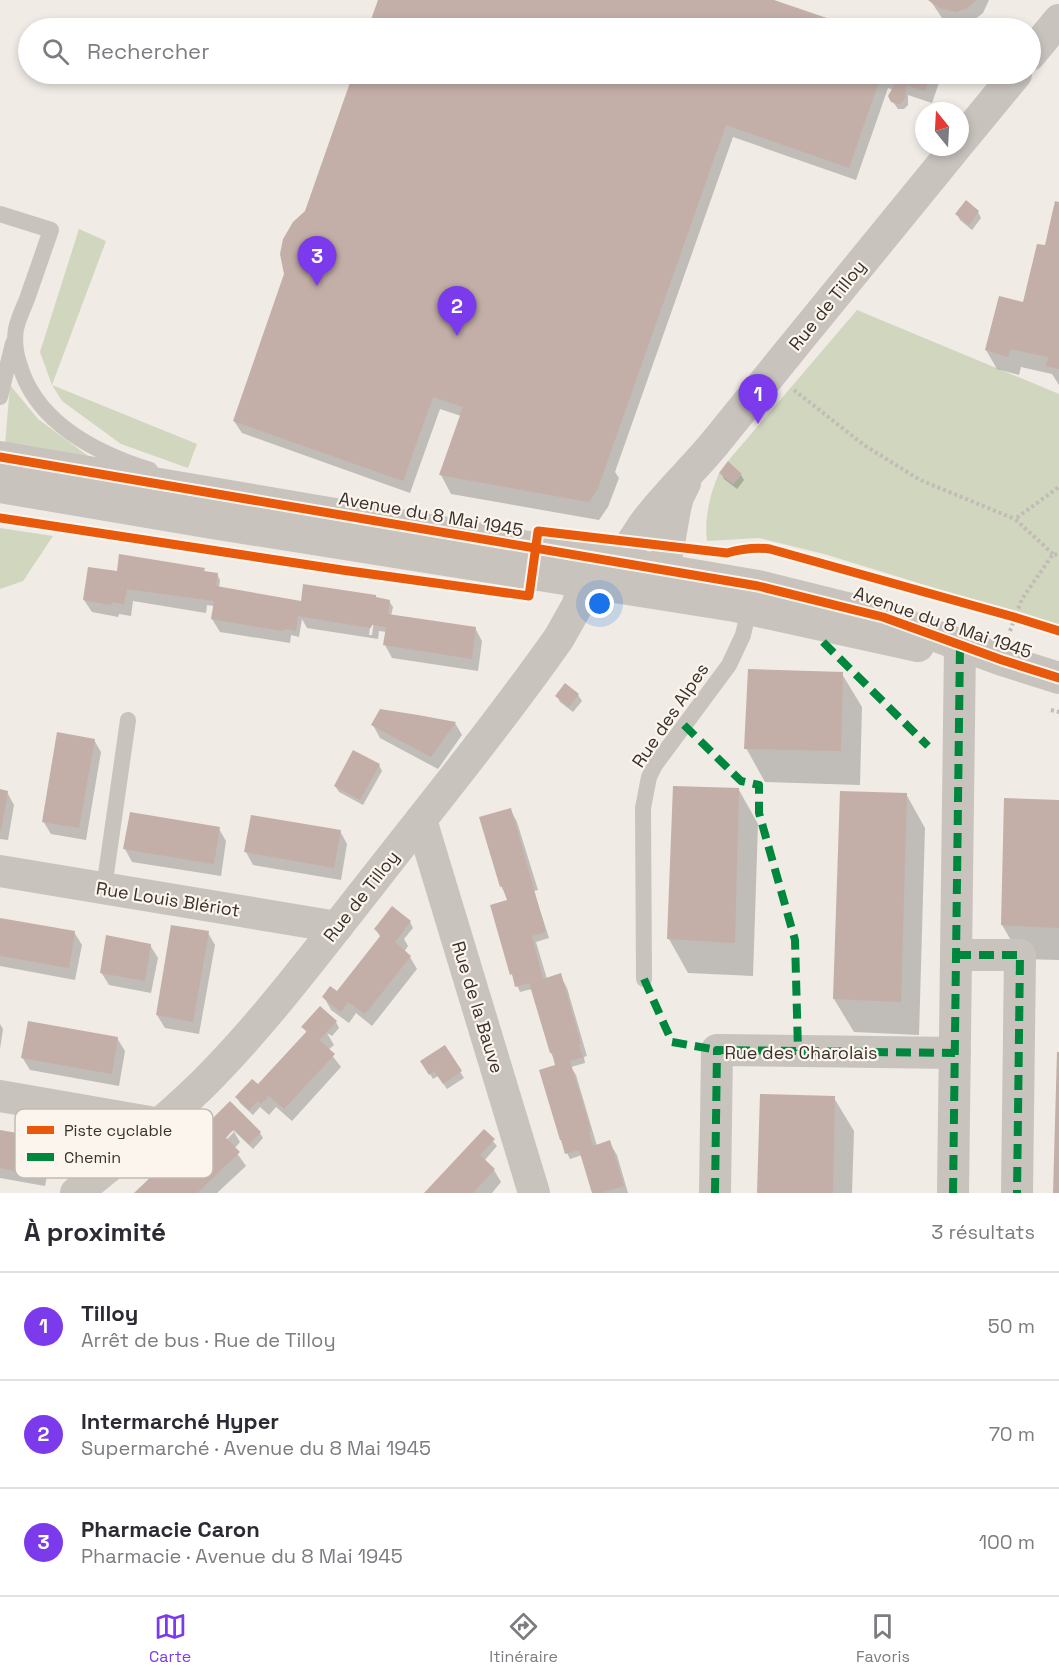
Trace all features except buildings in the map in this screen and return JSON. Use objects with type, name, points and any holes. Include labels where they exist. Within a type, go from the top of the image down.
[{"type":"street","points":[[1041,42],[1059,20]]},
{"type":"street","points":[[969,131],[1008,84]]},
{"type":"street","name":"Rue de Tilloy","points":[[177,1109],[252,1031],[337,927],[559,638],[577,606],[642,526],[699,462],[949,156]]},
{"type":"street","name":"Avenue du 8 Mai 1945","points":[[0,457],[255,499],[604,572],[752,597],[874,614],[960,649],[1059,678]]},
{"type":"street","name":"Rue de Tilloy","points":[[662,582],[678,496],[699,462]]},
{"type":"street","name":"Avenue du 8 Mai 1945","points":[[0,487],[212,523],[604,572]]},
{"type":"street","points":[[953,1193],[960,649]]},
{"type":"street","name":"Rue de la Bauve","points":[[421,820],[532,1191]]},
{"type":"street","name":"Rue Louis Blériot","points":[[0,871],[337,927]]},
{"type":"street","points":[[956,955],[1020,955],[1017,1193]]},
{"type":"street","name":"Rue des Charolais","points":[[715,1193],[717,1050],[955,1053]]},
{"type":"street","points":[[0,1096],[75,1109]]},
{"type":"street","name":"Rue de Tilloy","points":[[76,1193],[94,1178]]},
{"type":"lane","points":[[0,214],[51,230],[16,330],[0,398]]},
{"type":"lane","points":[[16,330],[17,357],[28,386],[46,412],[78,438],[134,465],[255,499]]},
{"type":"lane","name":"Rue des Alpes","points":[[644,980],[643,808],[649,777],[655,765],[729,664],[743,634],[752,597]]},
{"type":"lane","points":[[104,888],[128,720]]},
{"type":"path","points":[[772,373],[864,445],[920,480],[1015,519],[1053,554],[1059,555]]},
{"type":"path","points":[[1015,519],[1059,487]]},
{"type":"path","points":[[1002,660],[1014,617],[1022,599],[1053,554]]},
{"type":"path","points":[[1003,614],[1025,620]]},
{"type":"green space","points":[[79,229],[106,241],[52,385],[40,352]]},
{"type":"green space","points":[[857,310],[1059,394],[1059,626],[824,554],[759,538],[707,541],[708,506],[719,473],[733,484],[742,474],[728,461]]},
{"type":"green space","points":[[10,385],[38,419],[95,461],[5,445]]},
{"type":"green space","points":[[52,385],[197,444],[188,468],[121,444],[62,401]]},
{"type":"green space","points":[[0,528],[53,536],[23,581],[0,589]]},
{"type":"marked path","points":[[823,642],[928,746]]},
{"type":"marked path","points":[[953,1193],[960,645]]},
{"type":"marked path","points":[[684,725],[741,781],[759,785],[759,813],[795,940],[798,1051]]},
{"type":"marked path","points":[[956,955],[1020,955],[1017,1193]]},
{"type":"marked path","points":[[644,979],[672,1042],[717,1050]]},
{"type":"marked path","points":[[715,1193],[717,1050],[955,1053]]},
{"type":"cycle path","points":[[0,457],[758,586],[883,617],[1059,678]]},
{"type":"cycle path","points":[[0,518],[529,596],[538,531],[727,553],[737,550],[770,549],[1059,631]]},
{"type":"place","name":"Pharmacie Caron","points":[[317,286]]},
{"type":"place","name":"Intermarché Hyper","points":[[457,336]]},
{"type":"place","name":"Tilloy","points":[[758,424]]}]
